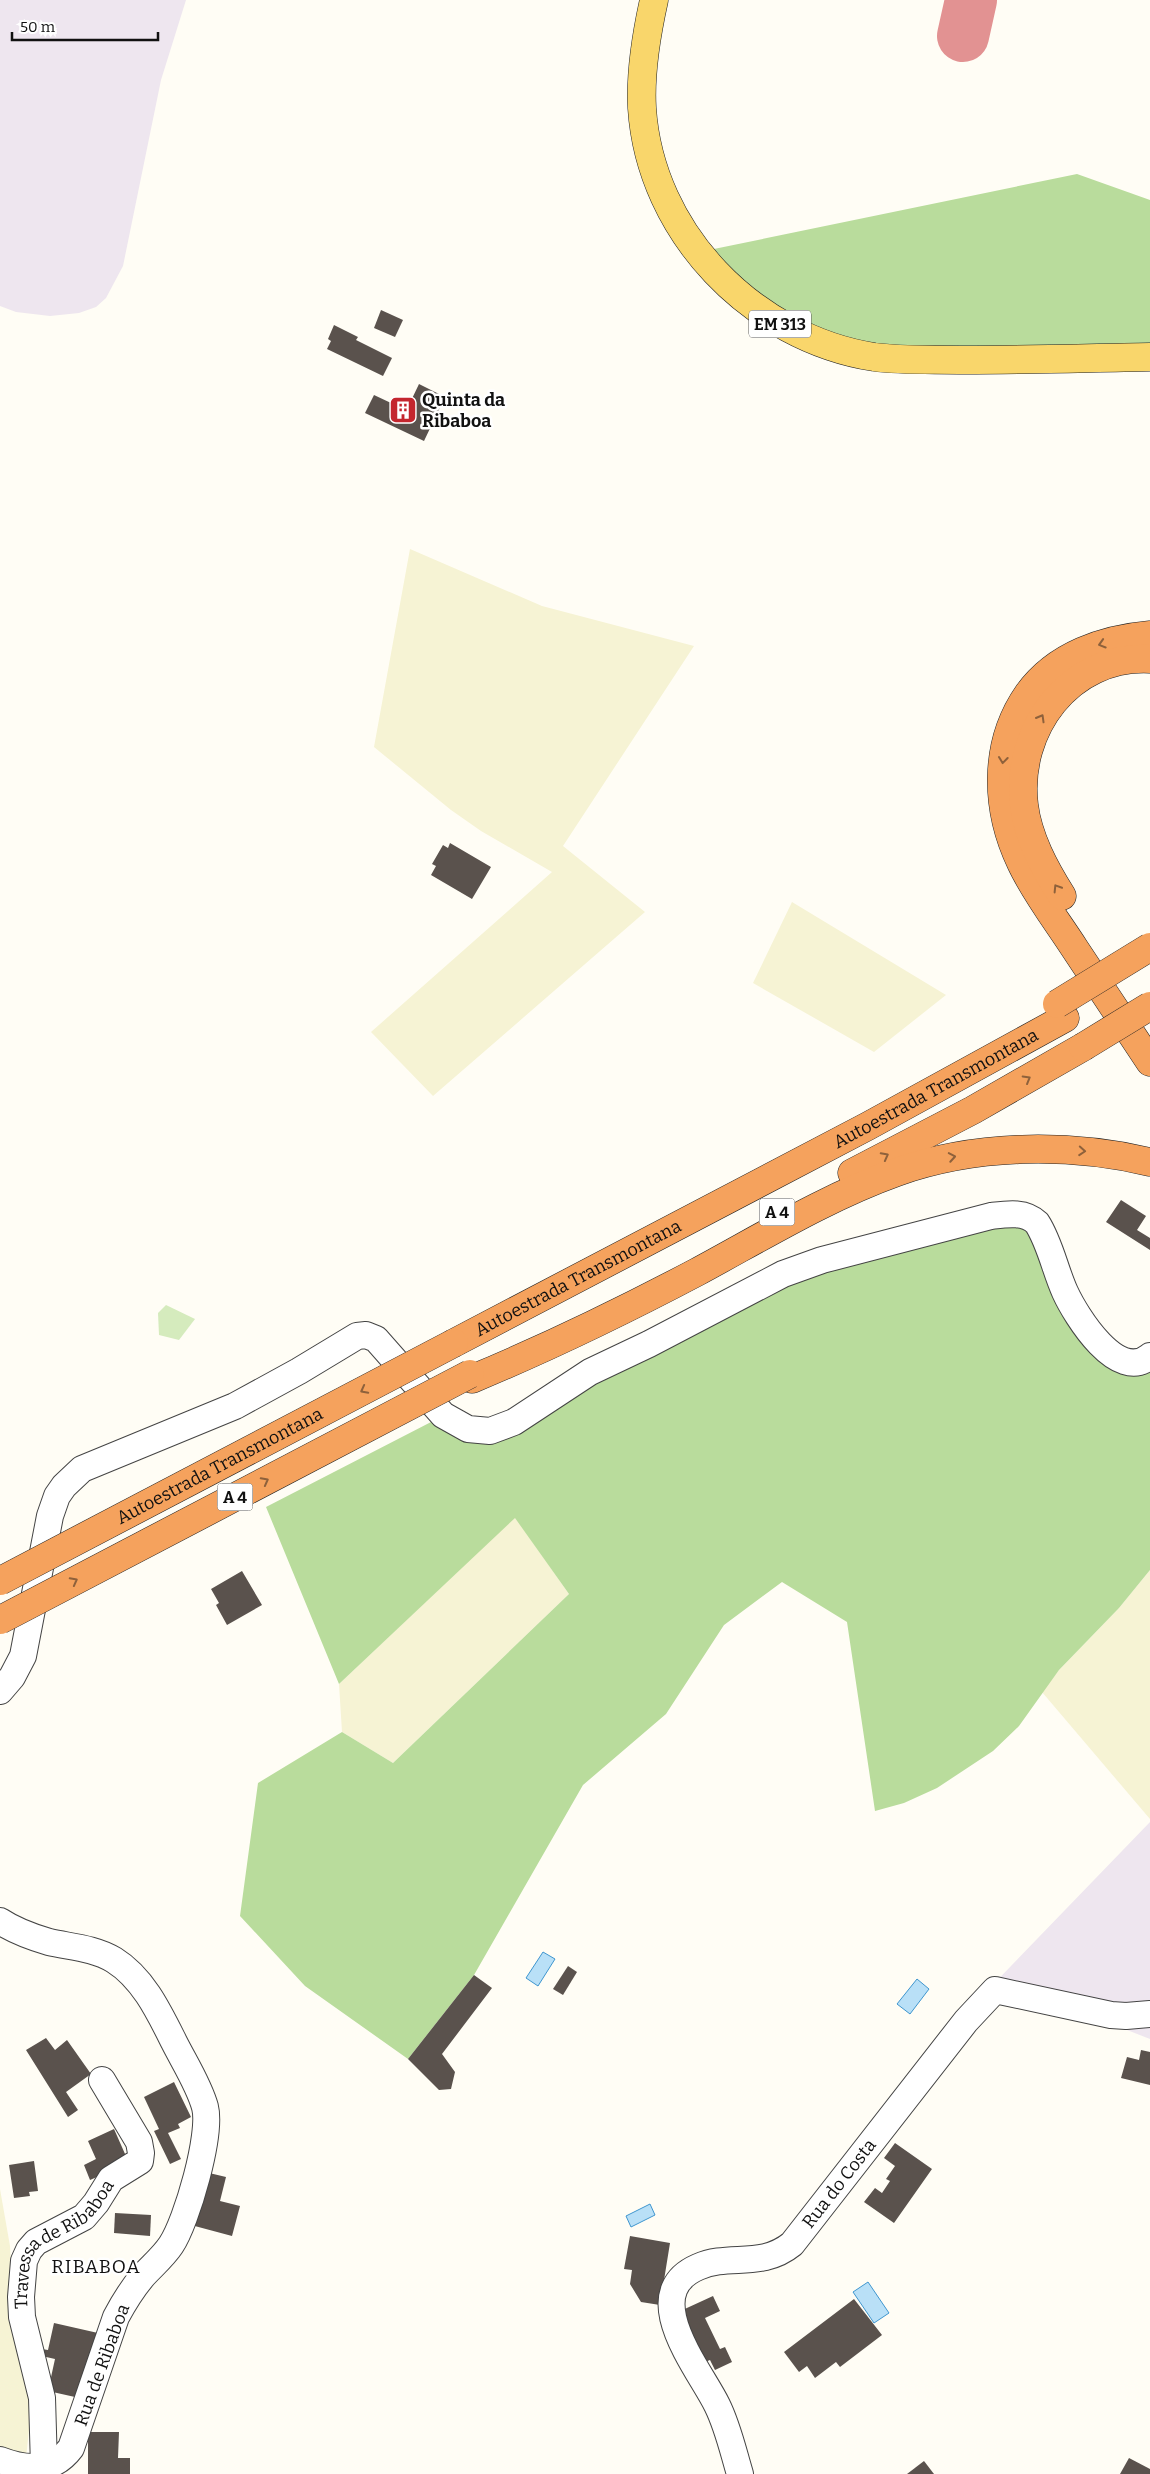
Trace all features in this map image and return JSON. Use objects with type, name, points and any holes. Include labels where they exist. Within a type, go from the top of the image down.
[{"type":"highway","points":[[1150,635],[1131,637],[1095,646],[1062,662],[1034,686],[1009,729],[1002,763],[1001,782],[1009,832],[1030,880],[1150,1062]]},
{"type":"highway","points":[[1150,659],[1131,660],[1101,667],[1060,692],[1043,714],[1030,742],[1025,760],[1023,792],[1027,821],[1043,864],[1150,1031]]},
{"type":"highway","points":[[1061,1011],[1150,946]]},
{"type":"highway","name":"Autoestrada Transmontana","points":[[0,1581],[920,1098],[1061,1011],[1150,965]]},
{"type":"highway","name":"Autoestrada Transmontana","points":[[0,1620],[402,1409],[471,1377],[973,1110],[1150,1006]]},
{"type":"highway","points":[[471,1377],[592,1326],[830,1202],[903,1170],[952,1157],[1011,1150],[1091,1152],[1150,1162]]},
{"type":"main road","name":"EM 313","points":[[654,0],[646,36],[642,77],[642,109],[648,145],[656,174],[668,204],[691,242],[712,271],[764,315],[796,332],[836,348],[874,357],[981,360],[1150,357]]},
{"type":"street","points":[[0,1691],[12,1676],[23,1656],[50,1516],[57,1496],[72,1477],[95,1464],[234,1406],[299,1371],[357,1336],[366,1335],[376,1339],[443,1415],[468,1429],[490,1431],[514,1422],[590,1372],[793,1270],[991,1216],[1014,1214],[1028,1217],[1037,1223],[1069,1299],[1086,1325],[1106,1349],[1119,1359],[1130,1362],[1140,1362],[1150,1356]]},
{"type":"street","name":"Rua de Ribaboa","points":[[0,1921],[34,1937],[106,1956],[135,1978],[161,2017],[203,2102],[206,2121],[205,2134],[190,2197],[176,2236],[164,2254],[126,2298],[116,2317],[72,2448],[65,2457],[55,2464],[44,2466],[18,2465],[0,2460]]},
{"type":"street","name":"Rua do Costa","points":[[740,2474],[718,2406],[674,2323],[672,2299],[681,2280],[698,2267],[715,2263],[763,2259],[779,2253],[792,2244],[966,2021],[995,1990],[1111,2015],[1150,2014]]},
{"type":"street","name":"Travessa de Ribaboa","points":[[44,2466],[42,2398],[22,2317],[22,2267],[28,2250],[36,2242],[84,2217],[96,2203],[111,2179],[136,2164],[141,2158],[138,2142],[102,2080]]},
{"type":"shaded area","points":[[0,0],[186,0],[161,80],[123,266],[106,298],[96,307],[79,313],[50,316],[16,312],[0,306]]},
{"type":"shaded area","points":[[410,549],[542,606],[694,646],[563,846],[645,912],[433,1096],[371,1032],[552,872],[481,831],[451,810],[374,747]]},
{"type":"shaded area","points":[[792,902],[946,995],[874,1052],[753,983]]},
{"type":"shaded area","points":[[515,1517],[569,1594],[393,1763],[342,1732],[339,1684]]},
{"type":"shaded area","points":[[1150,1570],[1150,1819],[1042,1692],[1059,1670],[1119,1608]]},
{"type":"shaded area","points":[[1150,1822],[1150,2039],[1127,2030],[982,1996]]},
{"type":"shaded area","points":[[0,2189],[10,2246],[15,2338],[32,2402],[26,2458],[0,2460]]},
{"type":"green space","points":[[1077,174],[1150,200],[1150,348],[885,347],[822,331],[769,302],[709,250]]},
{"type":"green space","points":[[1027,1224],[1088,1341],[1150,1365],[1150,1570],[1119,1608],[1059,1670],[1019,1726],[993,1751],[937,1788],[904,1803],[875,1811],[847,1622],[782,1582],[724,1625],[666,1714],[583,1785],[474,1975],[408,2059],[305,1986],[240,1916],[258,1783],[342,1732],[393,1763],[569,1594],[515,1518],[339,1684],[266,1507],[433,1421],[469,1439],[571,1392],[770,1287],[967,1226]]},
{"type":"green space","points":[[166,1305],[195,1319],[179,1340],[159,1335],[158,1313]]},
{"type":"water","points":[[543,1952],[555,1959],[538,1986],[526,1978]]},
{"type":"water","points":[[917,1979],[929,1989],[910,2014],[897,2004]]},
{"type":"water","points":[[650,2204],[655,2215],[631,2227],[626,2216]]},
{"type":"water","points":[[868,2282],[889,2313],[874,2323],[853,2292]]},
{"type":"building","points":[[381,310],[403,320],[395,337],[374,328]]},
{"type":"building","points":[[334,325],[358,337],[356,340],[392,358],[383,376],[327,349],[331,341],[328,339]]},
{"type":"building","name":"Quinta da Ribaboa","points":[[419,384],[445,397],[424,441],[365,413],[374,395],[391,403],[393,399],[408,407]]},
{"type":"building","points":[[450,843],[491,867],[472,899],[431,875],[436,866],[432,864],[443,845],[448,848]]},
{"type":"building","points":[[1121,1200],[1146,1216],[1137,1230],[1150,1238],[1150,1250],[1106,1222]]},
{"type":"building","points":[[242,1571],[262,1605],[227,1625],[216,1605],[219,1603],[211,1589]]},
{"type":"building","points":[[568,1966],[577,1972],[563,1995],[553,1989]]},
{"type":"building","points":[[474,1975],[492,1988],[442,2054],[455,2072],[451,2089],[439,2090],[408,2059]]},
{"type":"building","points":[[46,2038],[55,2050],[67,2040],[91,2074],[66,2092],[78,2110],[68,2117],[26,2050]]},
{"type":"building","points":[[1141,2050],[1150,2052],[1150,2085],[1121,2078],[1127,2057],[1139,2060]]},
{"type":"building","points":[[174,2082],[191,2117],[178,2124],[180,2128],[168,2133],[181,2159],[170,2164],[154,2131],[159,2129],[144,2097]]},
{"type":"building","points":[[114,2129],[129,2163],[90,2180],[84,2165],[96,2159],[88,2141]]},
{"type":"building","points":[[895,2143],[932,2169],[894,2223],[864,2202],[875,2188],[882,2193],[890,2181],[886,2179],[895,2166],[884,2158]]},
{"type":"building","points":[[34,2161],[38,2191],[29,2192],[30,2196],[14,2198],[9,2165]]},
{"type":"building","points":[[205,2172],[226,2177],[220,2201],[240,2206],[232,2236],[191,2225]]},
{"type":"building","points":[[115,2213],[151,2215],[150,2236],[114,2233]]},
{"type":"building","points":[[630,2236],[670,2243],[660,2305],[641,2302],[630,2284],[632,2270],[624,2269]]},
{"type":"building","points":[[713,2296],[720,2311],[705,2318],[720,2349],[725,2347],[732,2362],[715,2370],[710,2360],[700,2364],[676,2313]]},
{"type":"building","points":[[854,2299],[882,2335],[840,2367],[836,2362],[815,2378],[807,2366],[799,2372],[784,2352]]},
{"type":"building","points":[[54,2323],[98,2333],[84,2399],[48,2391],[55,2359],[33,2354],[35,2348],[48,2350]]},
{"type":"building","points":[[88,2432],[119,2432],[118,2458],[130,2458],[130,2474],[88,2474]]},
{"type":"building","points":[[1129,2458],[1150,2469],[1150,2474],[1120,2474]]},
{"type":"building","points":[[924,2461],[934,2474],[907,2474]]},
{"type":"taxiway","points":[[963,36],[971,0]]},
{"type":"place","name":"Quinta da Ribaboa","points":[[403,410]]},
{"type":"district","name":"RIBABOA","points":[[96,2266]]}]
